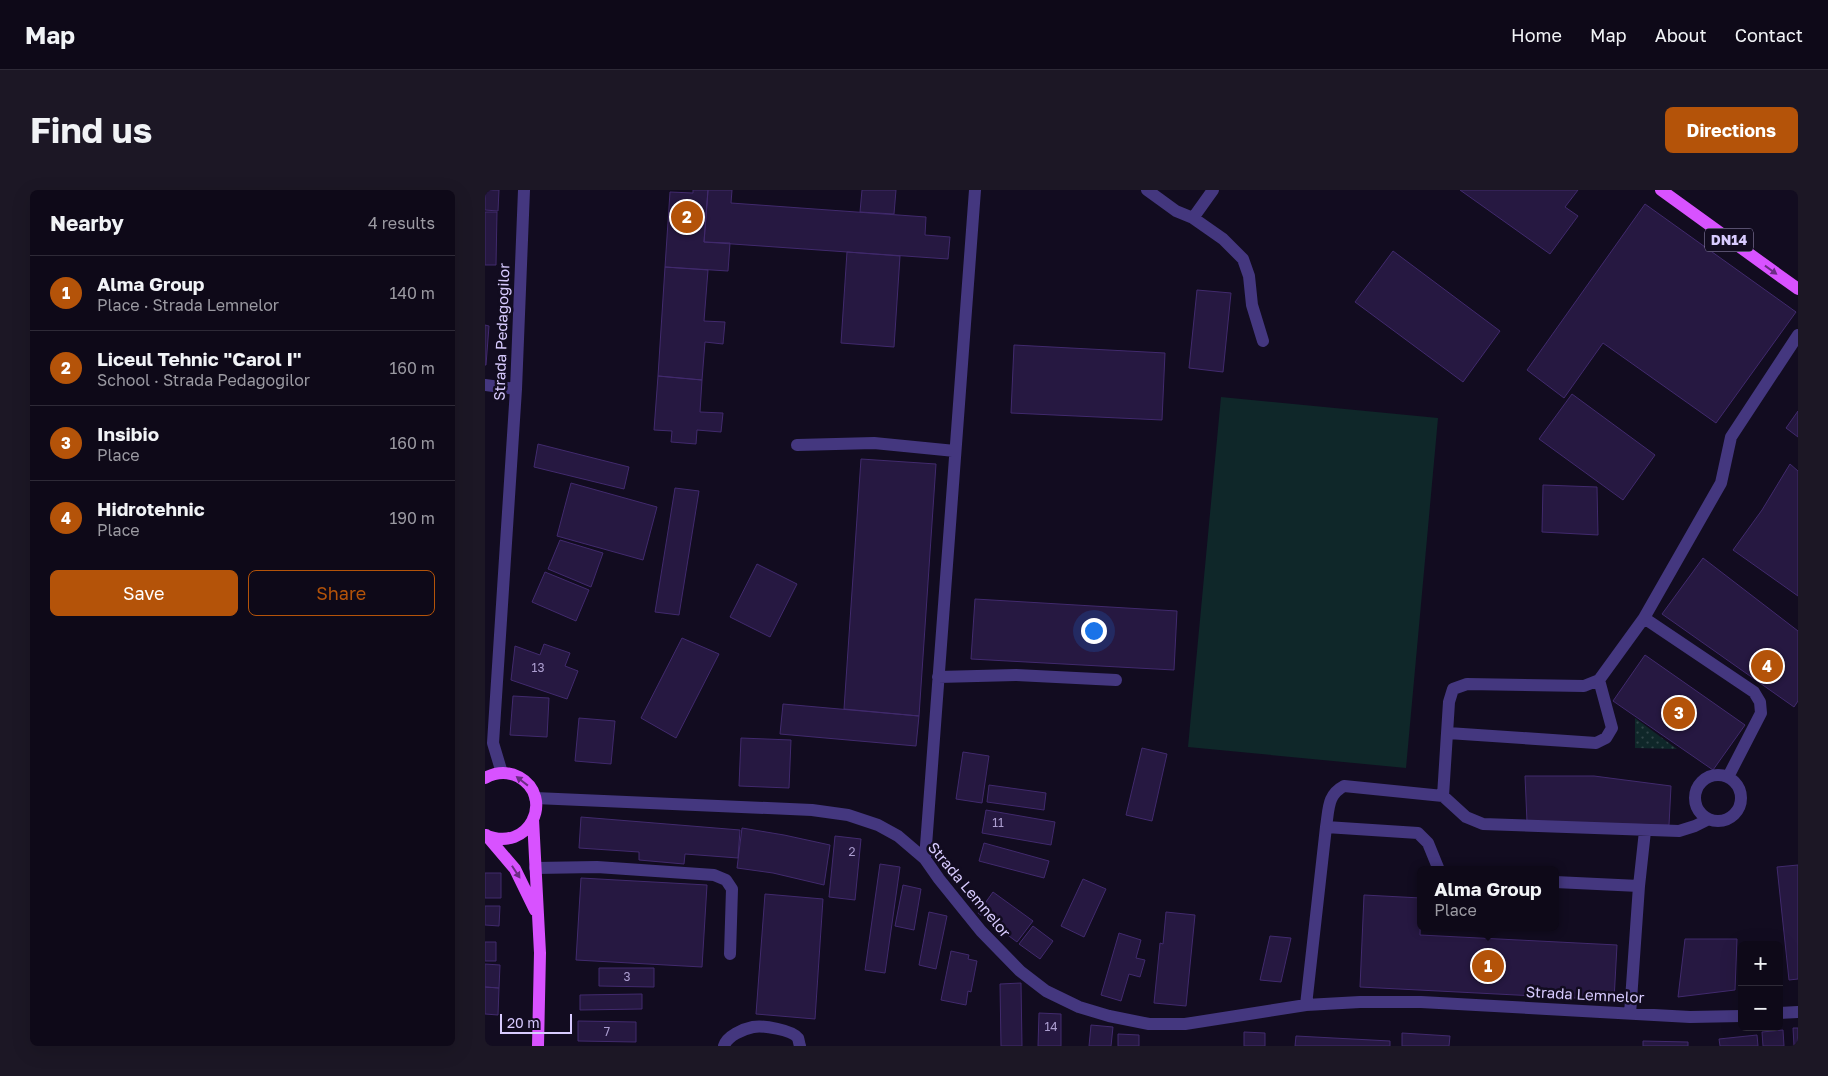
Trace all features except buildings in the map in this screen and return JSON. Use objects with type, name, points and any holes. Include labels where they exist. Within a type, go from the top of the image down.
[{"type":"main road","name":"DN14","points":[[1661,190],[1798,289]]},
{"type":"main road","points":[[485,768],[500,773],[513,774],[530,787],[535,798],[536,808],[533,820],[540,953],[538,1046]]},
{"type":"main road","points":[[485,778],[500,773]]},
{"type":"main road","points":[[485,835],[507,840],[518,836],[527,829],[533,820]]},
{"type":"main road","points":[[485,835],[515,869],[539,917]]},
{"type":"street","name":"Strada Pedagogilor","points":[[500,773],[493,743],[516,389],[524,190]]},
{"type":"street","points":[[925,859],[975,190]]},
{"type":"street","points":[[1147,190],[1176,211],[1193,218],[1223,239],[1243,259],[1249,276],[1252,305],[1263,341]]},
{"type":"street","points":[[1193,218],[1213,190]]},
{"type":"street","points":[[1443,796],[1449,702],[1453,689],[1467,684],[1584,686],[1599,680],[1644,618],[1721,483],[1731,437],[1798,335]]},
{"type":"street","points":[[485,385],[516,389]]},
{"type":"street","points":[[797,445],[874,443],[955,451]]},
{"type":"street","points":[[1644,618],[1754,692],[1760,702],[1761,713],[1728,777]]},
{"type":"street","points":[[939,677],[1016,675],[1117,680]]},
{"type":"street","points":[[1448,733],[1596,742],[1606,738],[1612,728],[1599,680]]},
{"type":"street","points":[[1710,776],[1728,777],[1740,791],[1739,809],[1725,821],[1707,820],[1695,806],[1694,796],[1697,788],[1702,781],[1710,776]]},
{"type":"street","points":[[1306,1005],[1331,798],[1336,790],[1344,786],[1443,796],[1466,817],[1483,824],[1679,831],[1707,820]]},
{"type":"street","name":"Strada Lemnelor","points":[[535,798],[812,810],[848,816],[879,825],[898,836],[925,859],[939,879],[1004,956],[1020,972],[1046,991],[1079,1007],[1109,1016],[1149,1024],[1185,1024],[1306,1005],[1360,1002],[1421,1002],[1690,1017],[1738,1016]]},
{"type":"street","points":[[1326,827],[1418,833],[1428,843],[1437,866]]},
{"type":"street","points":[[1630,1014],[1645,831]]},
{"type":"street","points":[[535,868],[597,866],[714,875],[726,880],[732,889],[730,954]]},
{"type":"street","points":[[1559,882],[1639,886]]},
{"type":"street","points":[[1783,1013],[1798,1012]]},
{"type":"street","points":[[724,1046],[733,1036],[754,1027],[785,1030],[797,1037],[800,1046]]},
{"type":"green space","points":[[1221,397],[1438,418],[1406,768],[1188,747]]},
{"type":"green space","points":[[1635,718],[1677,749],[1635,748]]},
{"type":"place","name":"Liceul Tehnic \"Carol I\"","points":[[687,217]]},
{"type":"place","name":"Hidrotehnic","points":[[1767,666]]},
{"type":"place","name":"Insibio","points":[[1679,713]]},
{"type":"place","name":"Alma Group","points":[[1488,966]]}]
